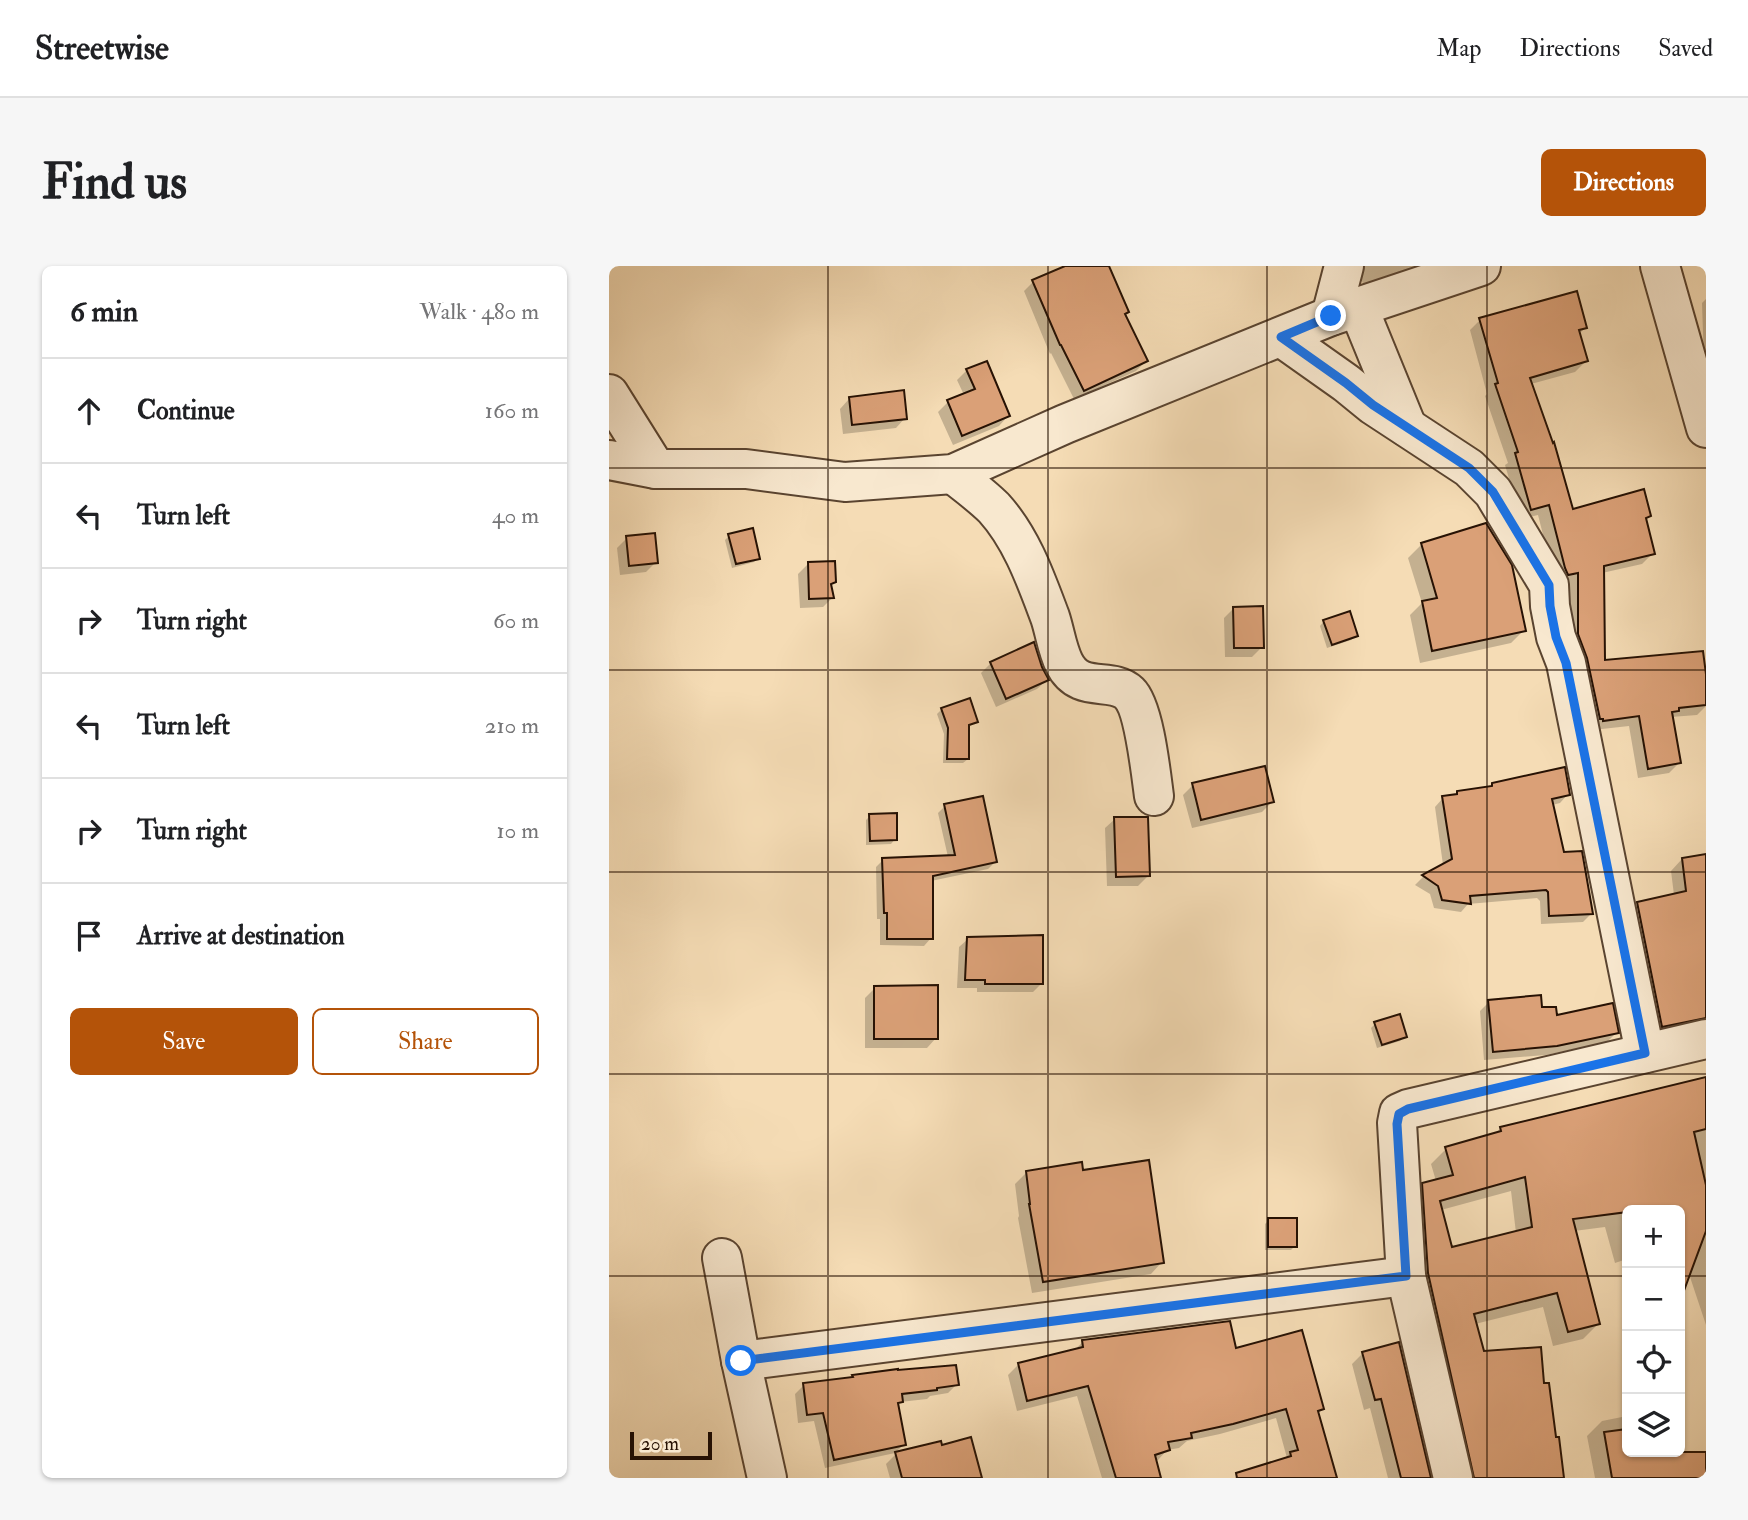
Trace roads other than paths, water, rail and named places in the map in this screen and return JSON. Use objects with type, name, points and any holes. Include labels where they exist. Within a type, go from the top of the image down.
[{"type":"street","points":[[1344,266],[1345,312],[1407,427]]},
{"type":"street","points":[[609,460],[656,469],[746,469],[845,482],[953,474],[1065,424],[1281,337],[1345,312],[1481,266]]},
{"type":"street","points":[[1660,266],[1706,428]]},
{"type":"street","points":[[1281,337],[1373,405],[1469,468],[1493,492],[1549,585],[1556,637],[1566,663],[1645,1053]]},
{"type":"street","points":[[609,394],[656,469]]},
{"type":"street","points":[[953,474],[994,509],[1017,541],[1034,575],[1064,663],[1074,677],[1098,685],[1118,687],[1128,692],[1136,702],[1145,736],[1154,796]]},
{"type":"street","points":[[1453,1478],[1406,1276],[1397,1124],[1399,1114],[1408,1109],[1706,1039]]},
{"type":"street","points":[[722,1258],[767,1478]]},
{"type":"street","points":[[741,1361],[1406,1276]]}]
